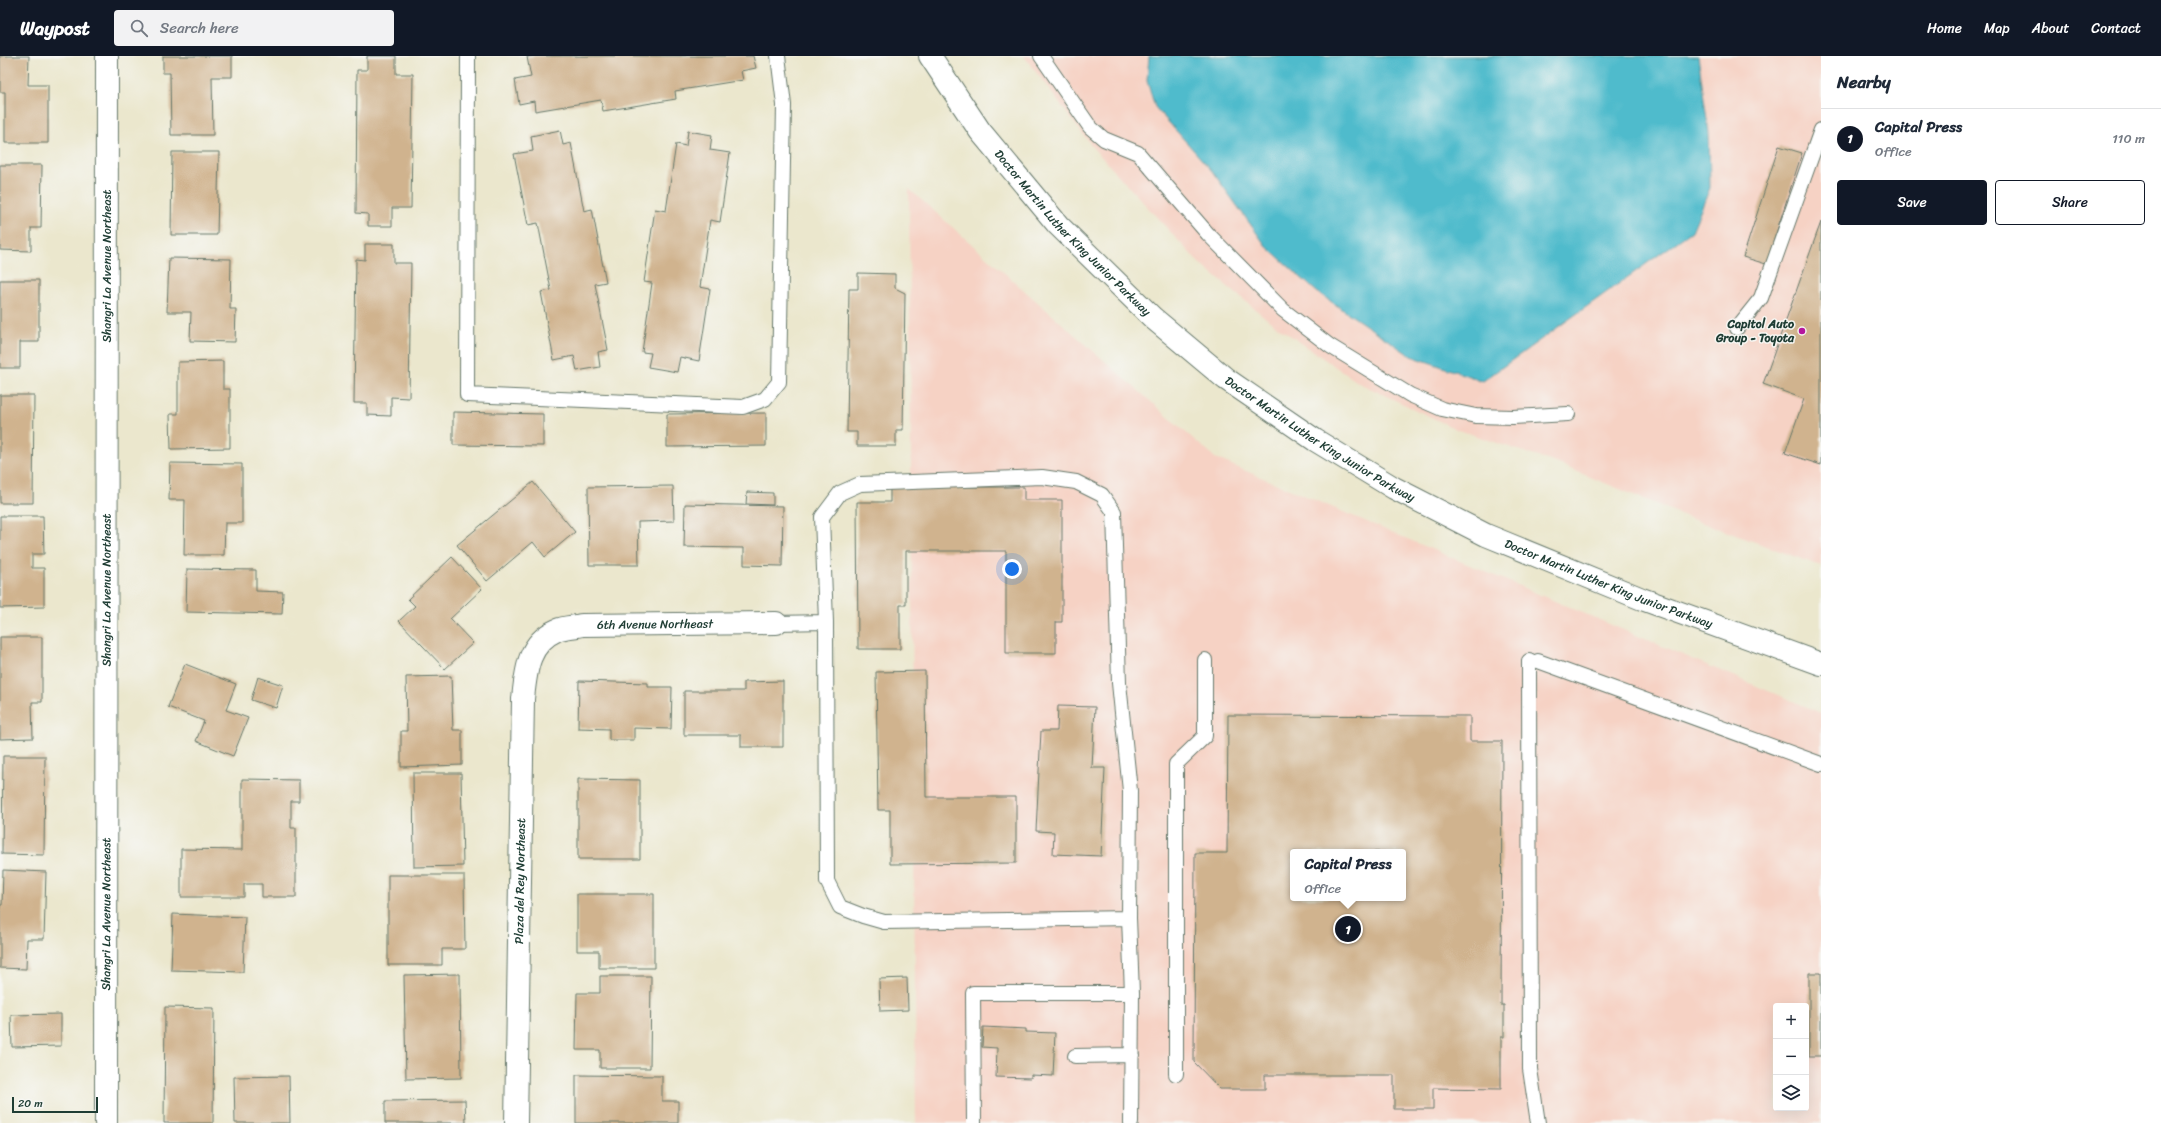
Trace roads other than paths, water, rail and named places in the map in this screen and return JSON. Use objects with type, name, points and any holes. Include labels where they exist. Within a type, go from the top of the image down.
[{"type":"main road","name":"Shangri La Avenue Northeast","points":[[106,1123],[107,56]]},
{"type":"main road","name":"Doctor Martin Luther King Junior Parkway","points":[[930,56],[980,131],[1058,225],[1153,318],[1226,379],[1315,440],[1394,488],[1486,535],[1642,599],[1821,664]]},
{"type":"main road","name":"6th Avenue Northeast","points":[[538,642],[558,629],[582,625],[776,623]]},
{"type":"main road","name":"Plaza del Rey Northeast","points":[[516,1123],[523,699],[526,668],[538,642]]},
{"type":"lane","points":[[468,56],[467,395],[743,407],[765,399],[779,382],[784,105],[778,56]]},
{"type":"lane","points":[[1041,56],[1090,127],[1104,139],[1138,153],[1208,234],[1284,310],[1330,346],[1410,395],[1442,409],[1476,416],[1513,417],[1568,414]]},
{"type":"lane","points":[[1737,328],[1761,298],[1821,130]]},
{"type":"lane","points":[[1129,918],[884,922],[840,907],[827,881],[826,622],[822,517],[840,493],[860,484],[1042,477],[1076,482],[1102,495],[1114,512],[1119,683],[1130,791],[1129,918],[1132,992],[1131,1123]]},
{"type":"lane","points":[[776,623],[826,622]]},
{"type":"lane","points":[[1176,1074],[1176,764],[1204,736],[1206,660]]},
{"type":"lane","points":[[1538,1123],[1530,1069],[1533,661],[1821,764]]},
{"type":"lane","points":[[974,1123],[973,993],[1132,992]]},
{"type":"lane","points":[[1075,1056],[1132,1055]]},
{"type":"water","points":[[1149,56],[1698,56],[1709,133],[1710,188],[1692,231],[1483,381],[1411,356],[1317,292],[1266,246],[1212,171],[1155,107],[1147,81]]},
{"type":"place","name":"Capitol Auto Group - Toyota","points":[[1802,331]]},
{"type":"place","name":"Capital Press","points":[[1348,929]]}]
